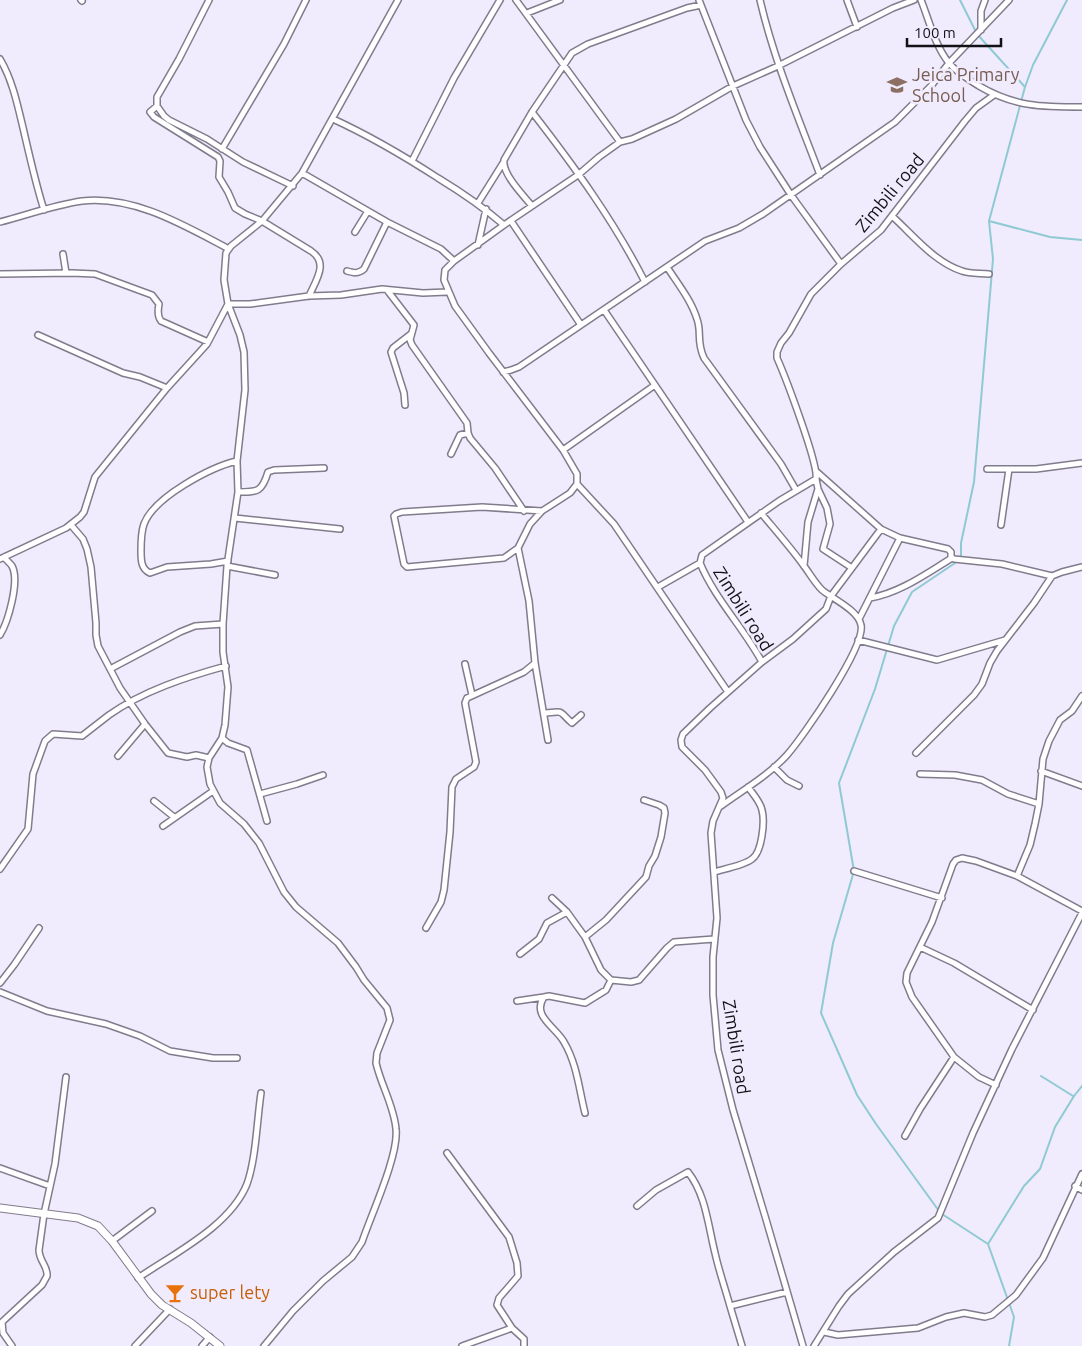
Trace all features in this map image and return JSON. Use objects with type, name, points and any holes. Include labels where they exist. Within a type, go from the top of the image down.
[{"type":"street","points":[[209,0],[157,98],[157,106],[166,118],[207,139],[243,162],[292,186]]},
{"type":"street","points":[[222,149],[284,44],[306,0]]},
{"type":"street","points":[[264,1346],[299,1305],[323,1281],[352,1257],[362,1242],[390,1164],[396,1143],[396,1129],[376,1058],[390,1020],[387,1008],[364,980],[349,956],[338,943],[296,907],[284,892],[259,843],[251,832],[220,802],[213,791],[207,767],[209,758],[222,738],[226,725],[226,666],[223,652],[223,624],[228,564],[238,492],[237,461],[245,390],[244,352],[240,334],[228,304],[224,280],[225,261],[226,253],[229,249],[262,221],[302,172],[398,0]]},
{"type":"street","points":[[412,161],[454,78],[500,0]]},
{"type":"street","points":[[516,0],[620,142]]},
{"type":"street","points":[[526,14],[560,0]]},
{"type":"street","points":[[760,0],[778,66],[820,175]]},
{"type":"street","points":[[847,0],[857,27]]},
{"type":"street","points":[[542,511],[482,507],[402,512],[396,514],[394,516],[404,564],[407,567],[504,558],[518,548],[530,524],[542,511],[570,494],[577,484],[577,474],[563,450],[502,372],[455,306],[447,292],[444,280],[445,270],[454,261],[578,175],[620,142],[632,139],[676,119],[733,86],[778,66],[893,8],[914,0]]},
{"type":"street","points":[[921,0],[941,50],[949,63],[965,78],[994,95],[1020,103],[1041,107],[1082,107]]},
{"type":"street","points":[[981,30],[981,11],[985,0]]},
{"type":"street","points":[[502,372],[519,367],[705,241],[763,214],[895,122],[931,86],[949,63],[1009,0]]},
{"type":"street","points":[[478,203],[532,112],[572,53],[588,44],[700,2],[746,120],[760,147],[791,195],[841,264]]},
{"type":"street","points":[[0,58],[7,70],[17,104],[44,210]]},
{"type":"street","name":"Zimbili road","points":[[803,1346],[734,1117],[718,1050],[713,996],[714,939],[717,918],[711,833],[713,821],[723,798],[706,770],[682,747],[681,740],[683,734],[762,662],[750,640],[712,587],[700,562],[702,555],[748,522],[816,479],[817,472],[777,358],[780,343],[789,333],[811,294],[841,264],[875,235],[892,216],[965,121],[985,100],[994,95]]},
{"type":"street","points":[[157,106],[150,112],[154,117],[218,157],[220,161],[219,177],[235,208],[244,214],[262,221],[314,253],[320,260],[321,268],[309,296]]},
{"type":"street","points":[[532,112],[595,196],[616,228],[645,282]]},
{"type":"street","points":[[333,119],[391,148],[412,161],[478,203],[504,225]]},
{"type":"street","points":[[503,162],[513,183],[532,206]]},
{"type":"street","points":[[302,172],[368,212],[441,249],[454,261]]},
{"type":"street","points":[[0,222],[75,202],[92,201],[142,208],[189,228],[229,249]]},
{"type":"street","points":[[478,245],[486,209]]},
{"type":"street","points":[[355,232],[368,212]]},
{"type":"street","points":[[892,216],[934,255],[949,266],[963,272],[988,274]]},
{"type":"street","points":[[347,271],[354,273],[364,269],[387,222]]},
{"type":"street","points":[[511,222],[581,325]]},
{"type":"street","points":[[63,254],[66,273]]},
{"type":"street","points":[[667,267],[694,310],[698,322],[700,348],[704,358],[781,464],[796,490]]},
{"type":"street","points":[[0,274],[95,274],[152,295],[159,304],[158,311],[161,321],[208,342]]},
{"type":"street","points":[[228,304],[250,304],[309,296],[342,295],[368,290],[423,293],[447,292]]},
{"type":"street","points":[[387,290],[413,322],[411,342],[467,423],[468,433],[495,468],[524,511]]},
{"type":"street","points":[[0,636],[4,629],[14,586],[12,566],[2,558],[71,525],[84,512],[95,477],[167,388],[208,342],[228,304]]},
{"type":"street","points":[[604,310],[748,522]]},
{"type":"street","points":[[405,405],[404,393],[391,352],[393,348],[412,334]]},
{"type":"street","points":[[38,335],[123,373],[140,377],[167,388]]},
{"type":"street","points":[[563,450],[655,385]]},
{"type":"street","points":[[451,454],[460,435],[468,433]]},
{"type":"street","points":[[237,461],[217,467],[171,493],[163,500],[144,524],[142,542],[143,567],[150,574],[167,567],[228,564],[275,575]]},
{"type":"street","points":[[987,469],[1036,469],[1082,463]]},
{"type":"street","points":[[238,492],[261,489],[264,486],[268,472],[274,470],[324,468]]},
{"type":"street","points":[[1001,525],[1009,469]]},
{"type":"street","points":[[817,472],[881,529],[900,538],[948,548],[952,558]]},
{"type":"street","points":[[816,479],[818,489],[827,508],[830,524],[823,549],[852,568]]},
{"type":"street","points":[[577,484],[614,524],[728,692]]},
{"type":"street","points":[[804,566],[808,522],[818,489]]},
{"type":"street","points":[[721,806],[774,768],[787,755],[818,714],[841,676],[862,631],[862,624],[859,619],[816,583],[761,513]]},
{"type":"street","points":[[235,518],[340,529]]},
{"type":"street","points":[[71,525],[83,539],[87,549],[91,567],[98,646],[129,703],[168,753],[187,757],[196,755],[209,758]]},
{"type":"street","points":[[762,662],[793,639],[826,609],[831,596],[881,529]]},
{"type":"street","points":[[859,619],[900,538]]},
{"type":"street","points":[[518,548],[529,601],[535,663],[548,740]]},
{"type":"street","points":[[870,598],[910,583],[952,558],[1002,564],[1052,576]]},
{"type":"street","points":[[658,587],[700,562]]},
{"type":"street","points":[[916,753],[974,695],[982,684],[990,663],[1052,576],[1082,567]]},
{"type":"street","points":[[112,668],[195,626],[223,624]]},
{"type":"street","points":[[858,640],[937,660],[1006,640]]},
{"type":"street","points":[[426,928],[441,902],[444,890],[452,787],[456,779],[474,767],[476,762],[465,703],[467,698],[524,672],[535,663]]},
{"type":"street","points":[[465,664],[472,695]]},
{"type":"street","points":[[0,869],[28,829],[33,774],[46,742],[53,734],[82,736],[110,714],[129,703],[178,680],[226,666]]},
{"type":"street","points":[[1017,876],[1030,845],[1039,804],[1043,759],[1049,741],[1060,720],[1072,711],[1082,696]]},
{"type":"street","points":[[544,713],[564,713],[572,723],[581,715]]},
{"type":"street","points":[[118,756],[145,724]]},
{"type":"street","points":[[222,738],[228,743],[246,750],[267,821]]},
{"type":"street","points":[[774,768],[787,780],[799,786]]},
{"type":"street","points":[[1041,771],[1082,786]]},
{"type":"street","points":[[920,774],[955,775],[982,780],[1008,794],[1039,804]]},
{"type":"street","points":[[260,794],[323,775]]},
{"type":"street","points":[[714,872],[750,861],[758,852],[762,829],[762,810],[759,802],[748,787]]},
{"type":"street","points":[[163,826],[213,791]]},
{"type":"street","points":[[585,936],[606,920],[646,877],[661,838],[665,813],[664,808],[644,800]]},
{"type":"street","points":[[154,801],[174,817]]},
{"type":"street","points":[[814,1346],[839,1306],[859,1283],[894,1252],[938,1218],[973,1133],[996,1084],[1012,1049],[1082,912],[1017,876],[976,861],[962,858],[956,860],[953,864],[932,922],[907,972],[906,982],[917,1005],[954,1057],[979,1077],[996,1084]]},
{"type":"street","points":[[854,871],[942,898]]},
{"type":"street","points":[[552,898],[567,912],[585,936],[601,970],[611,980],[631,982],[639,980],[674,942],[714,939]]},
{"type":"street","points":[[520,954],[539,939],[547,923],[567,912]]},
{"type":"street","points":[[0,982],[39,928]]},
{"type":"street","points":[[920,947],[954,963],[1033,1010]]},
{"type":"street","points":[[517,1001],[549,996],[585,1002],[606,990],[611,980]]},
{"type":"street","points":[[0,992],[46,1011],[106,1024],[170,1050],[213,1058],[237,1058]]},
{"type":"street","points":[[544,997],[539,1010],[564,1040],[576,1070],[585,1113]]},
{"type":"street","points":[[905,1136],[954,1057]]},
{"type":"street","points":[[12,1346],[3,1333],[2,1322],[42,1285],[47,1276],[45,1265],[39,1256],[44,1214],[58,1145],[66,1077]]},
{"type":"street","points":[[138,1278],[219,1222],[236,1204],[247,1182],[251,1167],[261,1093]]},
{"type":"street","points":[[447,1153],[501,1226],[513,1248],[518,1276],[497,1302],[512,1328],[524,1339],[524,1346]]},
{"type":"street","points":[[0,1168],[50,1186]]},
{"type":"street","points":[[637,1206],[656,1190],[688,1172],[702,1197],[715,1254],[742,1346]]},
{"type":"street","points":[[824,1332],[838,1335],[918,1328],[946,1317],[964,1313],[985,1317],[992,1316],[1016,1295],[1039,1264],[1082,1174]]},
{"type":"street","points":[[1075,1186],[1082,1190]]},
{"type":"street","points":[[0,1208],[65,1216],[88,1221],[98,1226],[112,1241],[151,1294],[220,1346]]},
{"type":"street","points":[[112,1241],[152,1211]]},
{"type":"street","points":[[730,1306],[787,1292]]},
{"type":"street","points":[[135,1346],[170,1310]]},
{"type":"street","points":[[462,1346],[512,1328]]},
{"type":"street","points":[[202,1346],[210,1337]]},
{"type":"waterway","points":[[960,0],[977,34],[1025,87]]},
{"type":"waterway","points":[[961,558],[961,543],[974,482],[993,259],[989,221],[1025,87],[1033,65],[1067,0]]},
{"type":"waterway","points":[[989,221],[1050,237],[1082,240]]},
{"type":"waterway","points":[[939,1211],[857,1095],[821,1013],[833,943],[854,871],[839,783],[875,689],[894,626],[912,592],[958,561]]},
{"type":"waterway","points":[[1041,1076],[1073,1096]]},
{"type":"waterway","points":[[988,1244],[1024,1186],[1040,1169],[1055,1127],[1082,1086]]},
{"type":"waterway","points":[[942,1214],[988,1244],[1014,1317],[1009,1346]]},
{"type":"place","name":"Jeica Primary School","points":[[897,85]]},
{"type":"place","name":"super lety","points":[[175,1293]]}]
